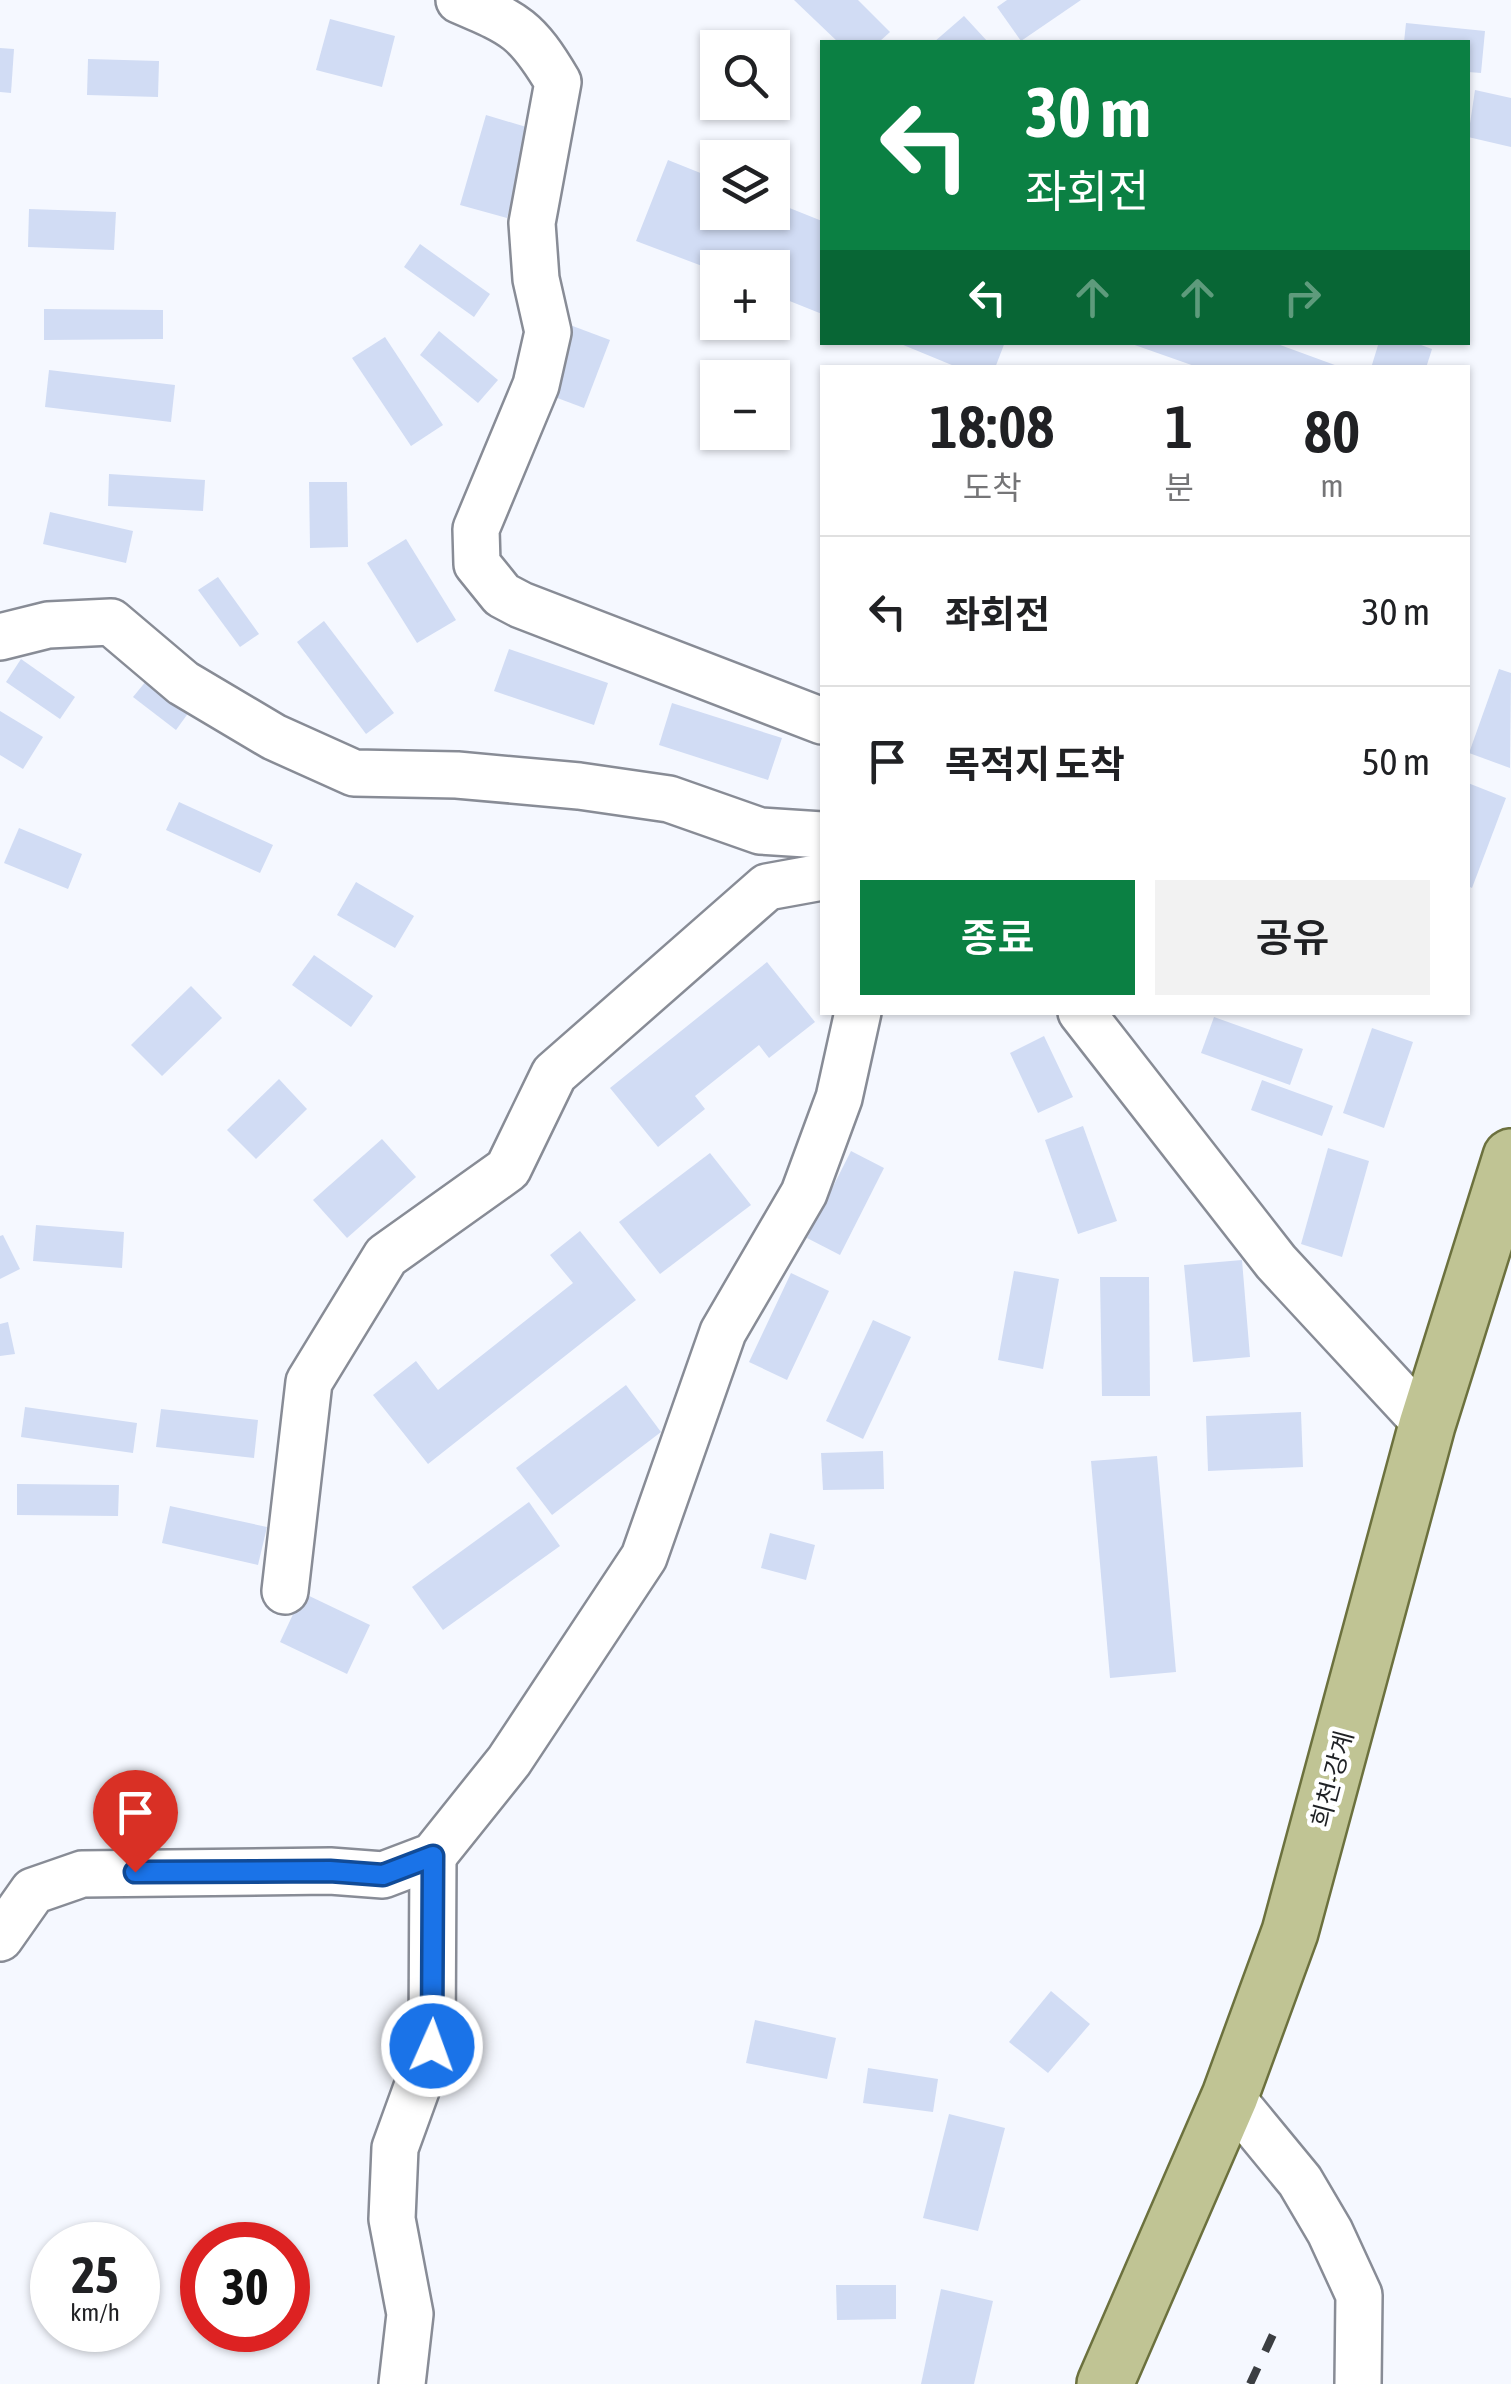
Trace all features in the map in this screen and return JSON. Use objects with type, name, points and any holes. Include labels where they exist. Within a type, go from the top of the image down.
[{"type":"main road","name":"희천-강계","points":[[1105,2384],[1230,2096],[1290,1932],[1427,1425],[1511,1157]]},
{"type":"street","points":[[459,0],[514,24],[540,52],[558,82],[532,224],[536,279],[548,332],[536,385],[476,529],[477,564],[502,595],[521,605],[820,720]]},
{"type":"street","points":[[0,637],[48,625],[111,622],[183,683],[274,737],[354,773],[457,775],[579,786],[669,799],[760,831],[820,834]]},
{"type":"street","points":[[285,1592],[309,1382],[386,1256],[508,1168],[554,1074],[766,888],[820,877]]},
{"type":"street","points":[[0,1938],[33,1891],[82,1874],[330,1871],[383,1875],[433,1856],[510,1761],[644,1558],[723,1332],[804,1193],[839,1098],[857,1015]]},
{"type":"street","points":[[1083,1015],[1276,1262],[1427,1425]]},
{"type":"street","points":[[402,2384],[410,2314],[392,2219],[395,2148],[432,2046],[433,1856]]},
{"type":"street","points":[[1230,2096],[1300,2181],[1330,2232],[1359,2296],[1358,2384]]},
{"type":"building","points":[[794,0],[858,0],[890,32],[881,40],[836,40]]},
{"type":"building","points":[[1007,0],[1081,0],[1022,40],[997,7]]},
{"type":"building","points":[[964,16],[986,40],[936,40]]},
{"type":"building","points":[[330,19],[395,36],[382,87],[316,70]]},
{"type":"building","points":[[1406,23],[1485,31],[1481,73],[1470,72],[1470,40],[1404,40]]},
{"type":"building","points":[[0,48],[14,49],[11,93],[0,92]]},
{"type":"building","points":[[88,59],[159,61],[158,97],[87,95]]},
{"type":"building","points":[[1475,90],[1511,98],[1511,147],[1470,137]]},
{"type":"building","points":[[486,115],[533,129],[507,218],[460,205]]},
{"type":"building","points":[[668,160],[700,173],[700,230],[790,230],[790,208],[820,220],[820,313],[790,301],[790,250],[700,250],[700,265],[636,241]]},
{"type":"building","points":[[29,209],[116,212],[114,250],[28,247]]},
{"type":"building","points":[[420,244],[490,294],[474,317],[404,267]]},
{"type":"building","points":[[44,309],[163,310],[163,339],[44,340]]},
{"type":"building","points":[[570,325],[610,340],[584,408],[544,393]]},
{"type":"building","points":[[439,331],[498,380],[478,403],[420,355]]},
{"type":"building","points":[[385,337],[443,425],[411,446],[352,358]]},
{"type":"building","points":[[903,345],[1004,345],[996,365],[952,365]]},
{"type":"building","points":[[1135,345],[1280,345],[1335,365],[1191,365]]},
{"type":"building","points":[[1378,345],[1421,345],[1432,349],[1427,365],[1372,365]]},
{"type":"building","points":[[49,370],[175,385],[171,422],[45,407]]},
{"type":"building","points":[[109,474],[205,480],[203,511],[108,506]]},
{"type":"building","points":[[309,482],[347,482],[348,547],[310,548]]},
{"type":"building","points":[[50,512],[133,531],[126,563],[43,544]]},
{"type":"building","points":[[406,539],[456,620],[417,643],[367,563]]},
{"type":"building","points":[[218,577],[259,634],[240,647],[198,590]]},
{"type":"building","points":[[324,621],[394,713],[366,734],[297,642]]},
{"type":"building","points":[[509,649],[608,683],[594,725],[494,691]]},
{"type":"building","points":[[21,659],[75,697],[60,719],[6,682]]},
{"type":"building","points":[[1499,669],[1511,673],[1510,768],[1470,750]]},
{"type":"building","points":[[147,680],[189,712],[176,730],[133,697]]},
{"type":"building","points":[[672,703],[782,738],[768,780],[659,745]]},
{"type":"building","points":[[0,711],[43,737],[23,769],[0,755]]},
{"type":"building","points":[[1470,784],[1506,798],[1470,887]]},
{"type":"building","points":[[179,802],[273,845],[260,873],[166,830]]},
{"type":"building","points":[[19,828],[82,854],[68,889],[4,863]]},
{"type":"building","points":[[356,882],[414,916],[395,948],[337,915]]},
{"type":"building","points":[[314,955],[373,996],[351,1027],[292,985]]},
{"type":"building","points":[[767,962],[815,1022],[769,1058],[759,1045],[695,1096],[705,1109],[658,1147],[610,1088]]},
{"type":"building","points":[[191,986],[222,1018],[162,1076],[131,1045]]},
{"type":"building","points":[[1214,1017],[1303,1049],[1290,1085],[1201,1053]]},
{"type":"building","points":[[1372,1028],[1413,1042],[1384,1128],[1343,1113]]},
{"type":"building","points":[[1044,1036],[1073,1097],[1038,1113],[1010,1053]]},
{"type":"building","points":[[279,1079],[307,1109],[256,1159],[227,1130]]},
{"type":"building","points":[[1262,1080],[1333,1106],[1322,1136],[1251,1110]]},
{"type":"building","points":[[1083,1126],[1117,1221],[1078,1234],[1045,1140]]},
{"type":"building","points":[[382,1139],[416,1177],[347,1238],[313,1200]]},
{"type":"building","points":[[1328,1148],[1369,1161],[1342,1257],[1301,1244]]},
{"type":"building","points":[[851,1151],[884,1168],[840,1255],[807,1238]]},
{"type":"building","points":[[710,1153],[751,1205],[660,1274],[619,1222]]},
{"type":"building","points":[[36,1225],[124,1232],[122,1268],[33,1261]]},
{"type":"building","points":[[580,1231],[636,1300],[428,1464],[373,1395],[416,1361],[438,1390],[573,1283],[550,1255]]},
{"type":"building","points":[[3,1235],[20,1269],[0,1279],[0,1236]]},
{"type":"building","points":[[1242,1260],[1250,1357],[1193,1362],[1184,1265]]},
{"type":"building","points":[[1014,1271],[1059,1279],[1043,1369],[998,1360]]},
{"type":"building","points":[[791,1273],[829,1291],[787,1380],[749,1362]]},
{"type":"building","points":[[1100,1277],[1149,1277],[1150,1396],[1102,1396]]},
{"type":"building","points":[[873,1320],[911,1337],[863,1439],[826,1421]]},
{"type":"building","points":[[8,1322],[15,1354],[0,1356],[0,1324]]},
{"type":"building","points":[[626,1385],[661,1432],[552,1515],[516,1468]]},
{"type":"building","points":[[25,1407],[137,1423],[133,1453],[21,1437]]},
{"type":"building","points":[[161,1409],[258,1420],[254,1458],[156,1447]]},
{"type":"building","points":[[1301,1412],[1303,1467],[1208,1471],[1206,1416]]},
{"type":"building","points":[[883,1451],[884,1489],[823,1490],[821,1453]]},
{"type":"building","points":[[1157,1456],[1176,1672],[1110,1678],[1091,1461]]},
{"type":"building","points":[[17,1484],[119,1485],[118,1516],[17,1515]]},
{"type":"building","points":[[529,1502],[560,1546],[443,1630],[412,1587]]},
{"type":"building","points":[[170,1506],[267,1527],[258,1565],[162,1543]]},
{"type":"building","points":[[770,1533],[815,1545],[806,1580],[761,1568]]},
{"type":"building","points":[[303,1593],[370,1625],[347,1674],[280,1642]]},
{"type":"building","points":[[1051,1991],[1090,2024],[1048,2073],[1009,2042]]},
{"type":"building","points":[[755,2020],[836,2038],[827,2079],[746,2063]]},
{"type":"building","points":[[868,2068],[938,2079],[933,2112],[863,2103]]},
{"type":"building","points":[[949,2114],[1005,2128],[978,2231],[923,2218]]},
{"type":"building","points":[[836,2285],[896,2285],[896,2319],[837,2320]]},
{"type":"building","points":[[941,2289],[993,2301],[974,2384],[921,2384]]},
{"type":"railway","points":[[1250,2384],[1276,2328]]},
{"type":"route","points":[[135,1872],[330,1871],[383,1875],[433,1856],[432,2046]]}]
